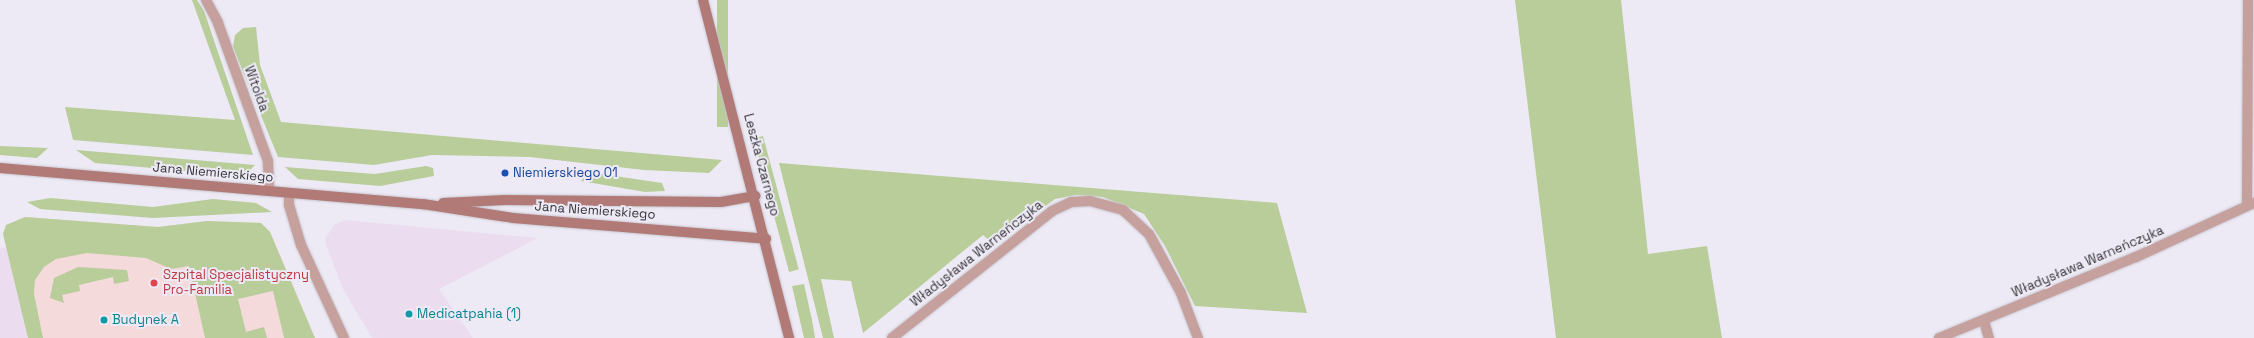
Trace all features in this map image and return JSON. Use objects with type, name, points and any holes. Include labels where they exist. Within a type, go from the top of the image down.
[{"type":"street","name":"Witolda","points":[[206,0],[218,23],[268,161],[269,191]]},
{"type":"street","name":"Leszka Czarnego","points":[[704,0],[766,239],[789,338]]},
{"type":"street","name":"Władysława Warneńczyka","points":[[1938,338],[1984,321],[2136,257],[2250,204],[2248,0]]},
{"type":"street","name":"Jana Niemierskiego","points":[[0,168],[423,204],[513,218],[766,239]]},
{"type":"street","points":[[289,193],[289,205],[302,246],[344,338]]},
{"type":"street","name":"Jana Niemierskiego","points":[[423,204],[505,200],[721,202],[755,196]]},
{"type":"street","name":"Władysława Warneńczyka","points":[[892,338],[1052,211],[1071,202],[1090,201],[1123,210],[1149,234],[1181,293],[1198,338]]},
{"type":"street","points":[[1984,321],[1989,338]]},
{"type":"shaded area","name":"Szpital Specjalistyczny Pro-Familia","points":[[25,217],[158,227],[207,221],[261,223],[270,232],[315,338],[28,338]]},
{"type":"shaded area","points":[[345,220],[538,238],[439,289],[473,338],[372,338],[343,289],[326,245],[325,239],[334,225]]},
{"type":"shaded area","points":[[9,247],[28,338],[0,338],[0,248]]},
{"type":"green space","points":[[192,0],[197,0],[204,11],[253,155],[73,140],[65,107],[235,120]]},
{"type":"green space","points":[[717,0],[728,0],[728,127],[717,127]]},
{"type":"green space","points":[[1515,0],[1621,0],[1648,254],[1707,246],[1722,338],[1556,338]]},
{"type":"green space","points":[[256,27],[260,65],[281,122],[722,160],[709,173],[644,170],[530,157],[432,155],[374,165],[278,157],[233,47],[235,35],[243,28]]},
{"type":"green space","points":[[763,136],[799,269],[789,272],[753,139]]},
{"type":"green space","points":[[0,146],[48,148],[37,158],[0,155]]},
{"type":"green space","points":[[76,150],[255,165],[244,176],[95,163]]},
{"type":"green space","points":[[779,163],[1277,203],[1307,313],[1195,306],[1165,246],[1144,214],[1103,197],[1076,195],[1055,199],[993,244],[983,235],[863,333],[851,281],[821,279],[834,338],[823,338]]},
{"type":"green space","points":[[426,166],[433,168],[434,176],[380,186],[298,179],[285,167],[375,174]]},
{"type":"green space","points":[[588,172],[662,183],[665,191],[645,192],[581,181]]},
{"type":"green space","points":[[50,198],[153,207],[213,199],[256,203],[272,212],[153,218],[40,209],[27,202]]},
{"type":"green space","points":[[25,217],[158,227],[207,221],[261,223],[270,232],[315,338],[284,338],[273,291],[238,299],[246,332],[264,327],[267,338],[205,338],[189,266],[171,269],[146,258],[87,253],[56,259],[44,267],[35,280],[34,294],[43,338],[28,338],[3,234],[6,225]]},
{"type":"green space","points":[[78,267],[127,270],[129,281],[114,284],[113,277],[79,285],[80,291],[62,295],[64,303],[50,298],[54,278]]},
{"type":"green space","points":[[804,284],[815,338],[804,338],[792,286]]},
{"type":"place","name":"Niemierskiego 01","points":[[505,173]]},
{"type":"place","name":"Szpital Specjalistyczny Pro-Familia","points":[[154,283]]},
{"type":"place","name":"Medicatpahia (1)","points":[[409,314]]},
{"type":"place","name":"Budynek A","points":[[104,320]]}]
